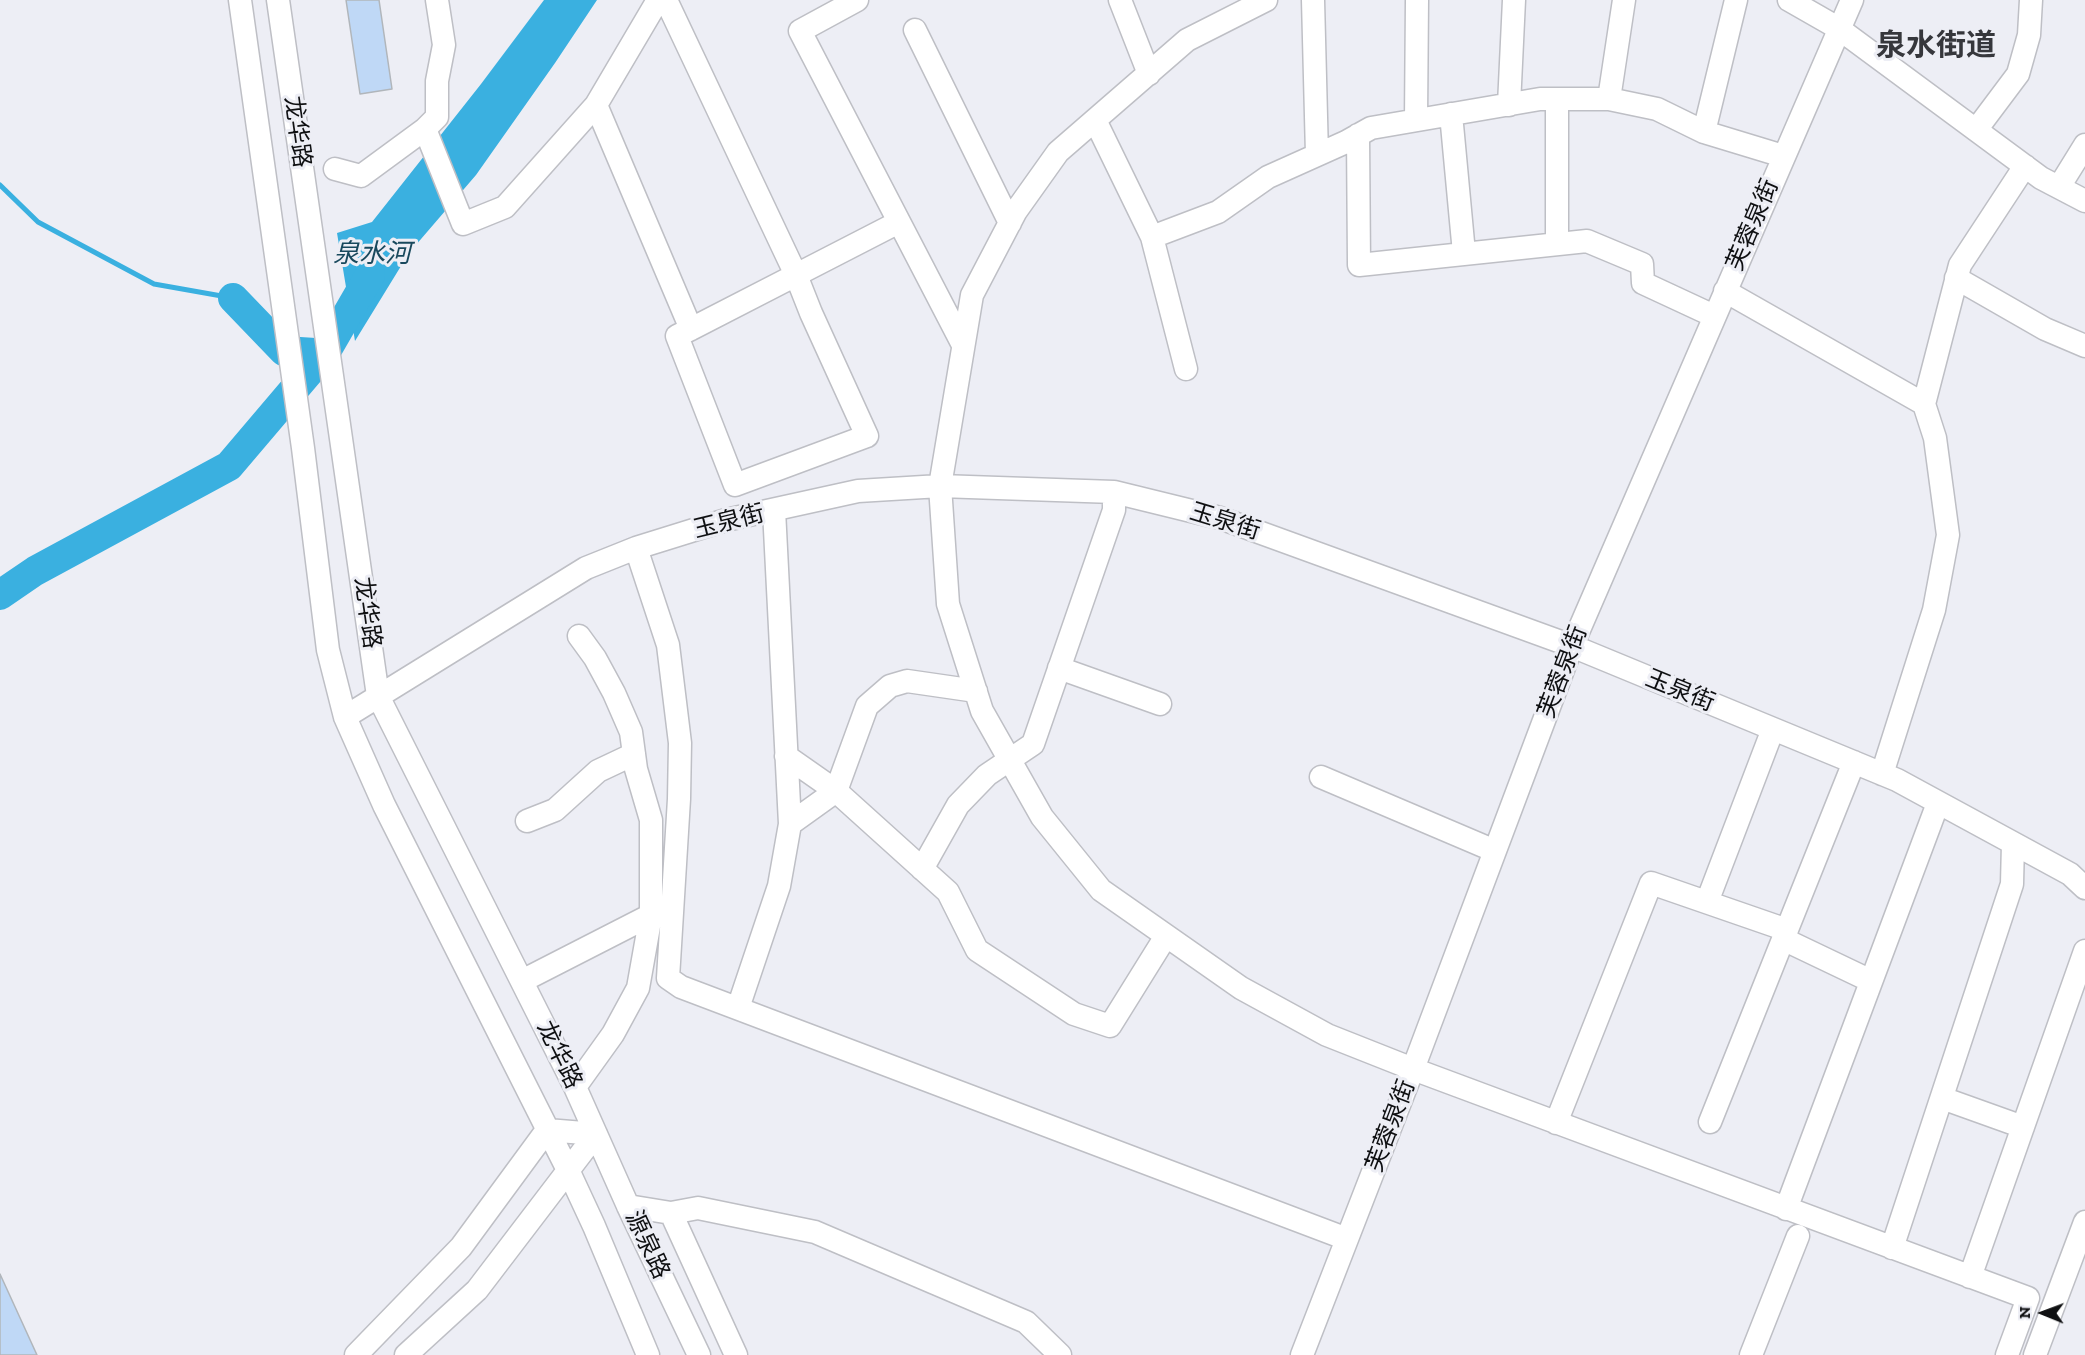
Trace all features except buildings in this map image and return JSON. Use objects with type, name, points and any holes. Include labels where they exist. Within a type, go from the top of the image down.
[{"type":"street","name":"龙华路","points":[[240,0],[303,448],[328,650],[345,717],[384,805],[568,1170]]},
{"type":"street","name":"龙华路","points":[[278,0],[378,696],[575,1087],[596,1134]]},
{"type":"street","points":[[335,169],[361,176],[438,117],[437,81],[444,45],[437,0]]},
{"type":"street","points":[[425,129],[463,224],[505,207],[596,105],[658,0]]},
{"type":"street","points":[[666,0],[796,275],[867,436],[735,485],[677,336],[691,329],[796,275],[899,222]]},
{"type":"street","points":[[857,0],[800,31],[963,345]]},
{"type":"street","points":[[1120,0],[1149,74]]},
{"type":"street","points":[[1266,0],[1187,40],[1058,152],[1016,212],[972,295],[940,486],[948,604],[982,711],[1042,817],[1101,890],[1241,988],[1327,1035],[1413,1069],[2028,1298],[2007,1355]]},
{"type":"street","points":[[1313,0],[1317,155]]},
{"type":"street","points":[[1416,120],[1418,0]]},
{"type":"street","points":[[1509,105],[1514,0]]},
{"type":"street","points":[[1609,99],[1624,0]]},
{"type":"street","points":[[1704,132],[1736,0]]},
{"type":"street","points":[[1789,0],[1838,28],[2041,178],[2085,201]]},
{"type":"street","name":"芙蓉泉街","points":[[1302,1355],[1413,1069],[1572,646],[1852,0]]},
{"type":"street","points":[[1976,130],[2018,74],[2029,35],[2031,0]]},
{"type":"street","points":[[915,30],[1010,223]]},
{"type":"street","points":[[1152,237],[1218,212],[1268,177],[1371,128],[1540,99],[1609,99],[1657,109],[1704,132],[1783,156]]},
{"type":"street","points":[[1557,99],[1557,244]]},
{"type":"street","points":[[596,105],[691,329]]},
{"type":"street","points":[[1451,114],[1464,253]]},
{"type":"street","points":[[1095,120],[1152,237],[1186,369]]},
{"type":"street","points":[[1358,135],[1359,265],[1587,241],[1642,264],[1643,283],[1714,316]]},
{"type":"street","points":[[2059,187],[2085,145]]},
{"type":"street","points":[[1882,774],[1934,610],[1948,535],[1935,438],[1924,404],[1960,265],[2025,166]]},
{"type":"street","points":[[1956,278],[2045,329],[2085,346]]},
{"type":"street","points":[[1725,291],[1924,404]]},
{"type":"street","name":"玉泉街","points":[[345,717],[586,568],[636,548],[726,520],[858,491],[940,486],[1114,492],[1220,518],[1572,646],[1882,774],[2070,874],[2085,888]]},
{"type":"street","points":[[922,869],[958,805],[987,775],[1033,744],[1114,510],[1114,492]]},
{"type":"street","points":[[738,1008],[779,886],[790,824],[774,510]]},
{"type":"street","points":[[636,548],[668,645],[680,743],[679,811],[668,978],[681,987],[1347,1239]]},
{"type":"street","points":[[575,1087],[613,1034],[638,988],[651,915],[651,820],[636,769],[631,732],[614,693],[595,658],[579,636]]},
{"type":"street","points":[[1059,668],[1160,704]]},
{"type":"street","points":[[790,824],[837,791],[867,706],[890,686],[907,681],[976,691]]},
{"type":"street","points":[[1707,902],[1773,729]]},
{"type":"street","points":[[527,821],[555,810],[598,771],[634,754]]},
{"type":"street","points":[[786,756],[837,791],[948,892],[976,950],[1074,1014],[1110,1026],[1166,936]]},
{"type":"street","points":[[1710,1122],[1854,762]]},
{"type":"street","points":[[1321,777],[1495,851]]},
{"type":"street","points":[[1786,1209],[1938,803]]},
{"type":"street","points":[[1892,1248],[2012,884],[2013,843]]},
{"type":"street","points":[[1556,1123],[1651,883],[1707,902],[1785,935],[1871,981]]},
{"type":"street","points":[[522,981],[651,915]]},
{"type":"street","points":[[1970,1277],[2085,951]]},
{"type":"street","points":[[1942,1098],[2023,1127]]},
{"type":"street","points":[[356,1355],[461,1247],[547,1130],[596,1134]]},
{"type":"street","points":[[406,1355],[477,1290],[596,1134]]},
{"type":"street","name":"源泉路","points":[[596,1134],[699,1355]]},
{"type":"street","name":"源泉路","points":[[568,1170],[648,1355]]},
{"type":"street","points":[[628,1206],[671,1213],[698,1208],[815,1232],[1026,1322],[1060,1355]]},
{"type":"street","points":[[671,1213],[736,1355]]},
{"type":"street","points":[[2035,1355],[2085,1222]]},
{"type":"street","points":[[1751,1355],[1798,1236]]},
{"type":"water","name":"泉水河","points":[[544,0],[597,0],[476,175],[409,253],[355,341],[337,233],[372,222]]},
{"type":"waterway","points":[[0,185],[38,222],[154,284],[233,298]]},
{"type":"waterway","name":"泉水河","points":[[0,595],[35,571],[229,466],[325,353],[370,275]]},
{"type":"waterway","points":[[233,298],[284,351],[315,353]]},
{"type":"district","name":"泉水街道","points":[[1936,46]]}]
